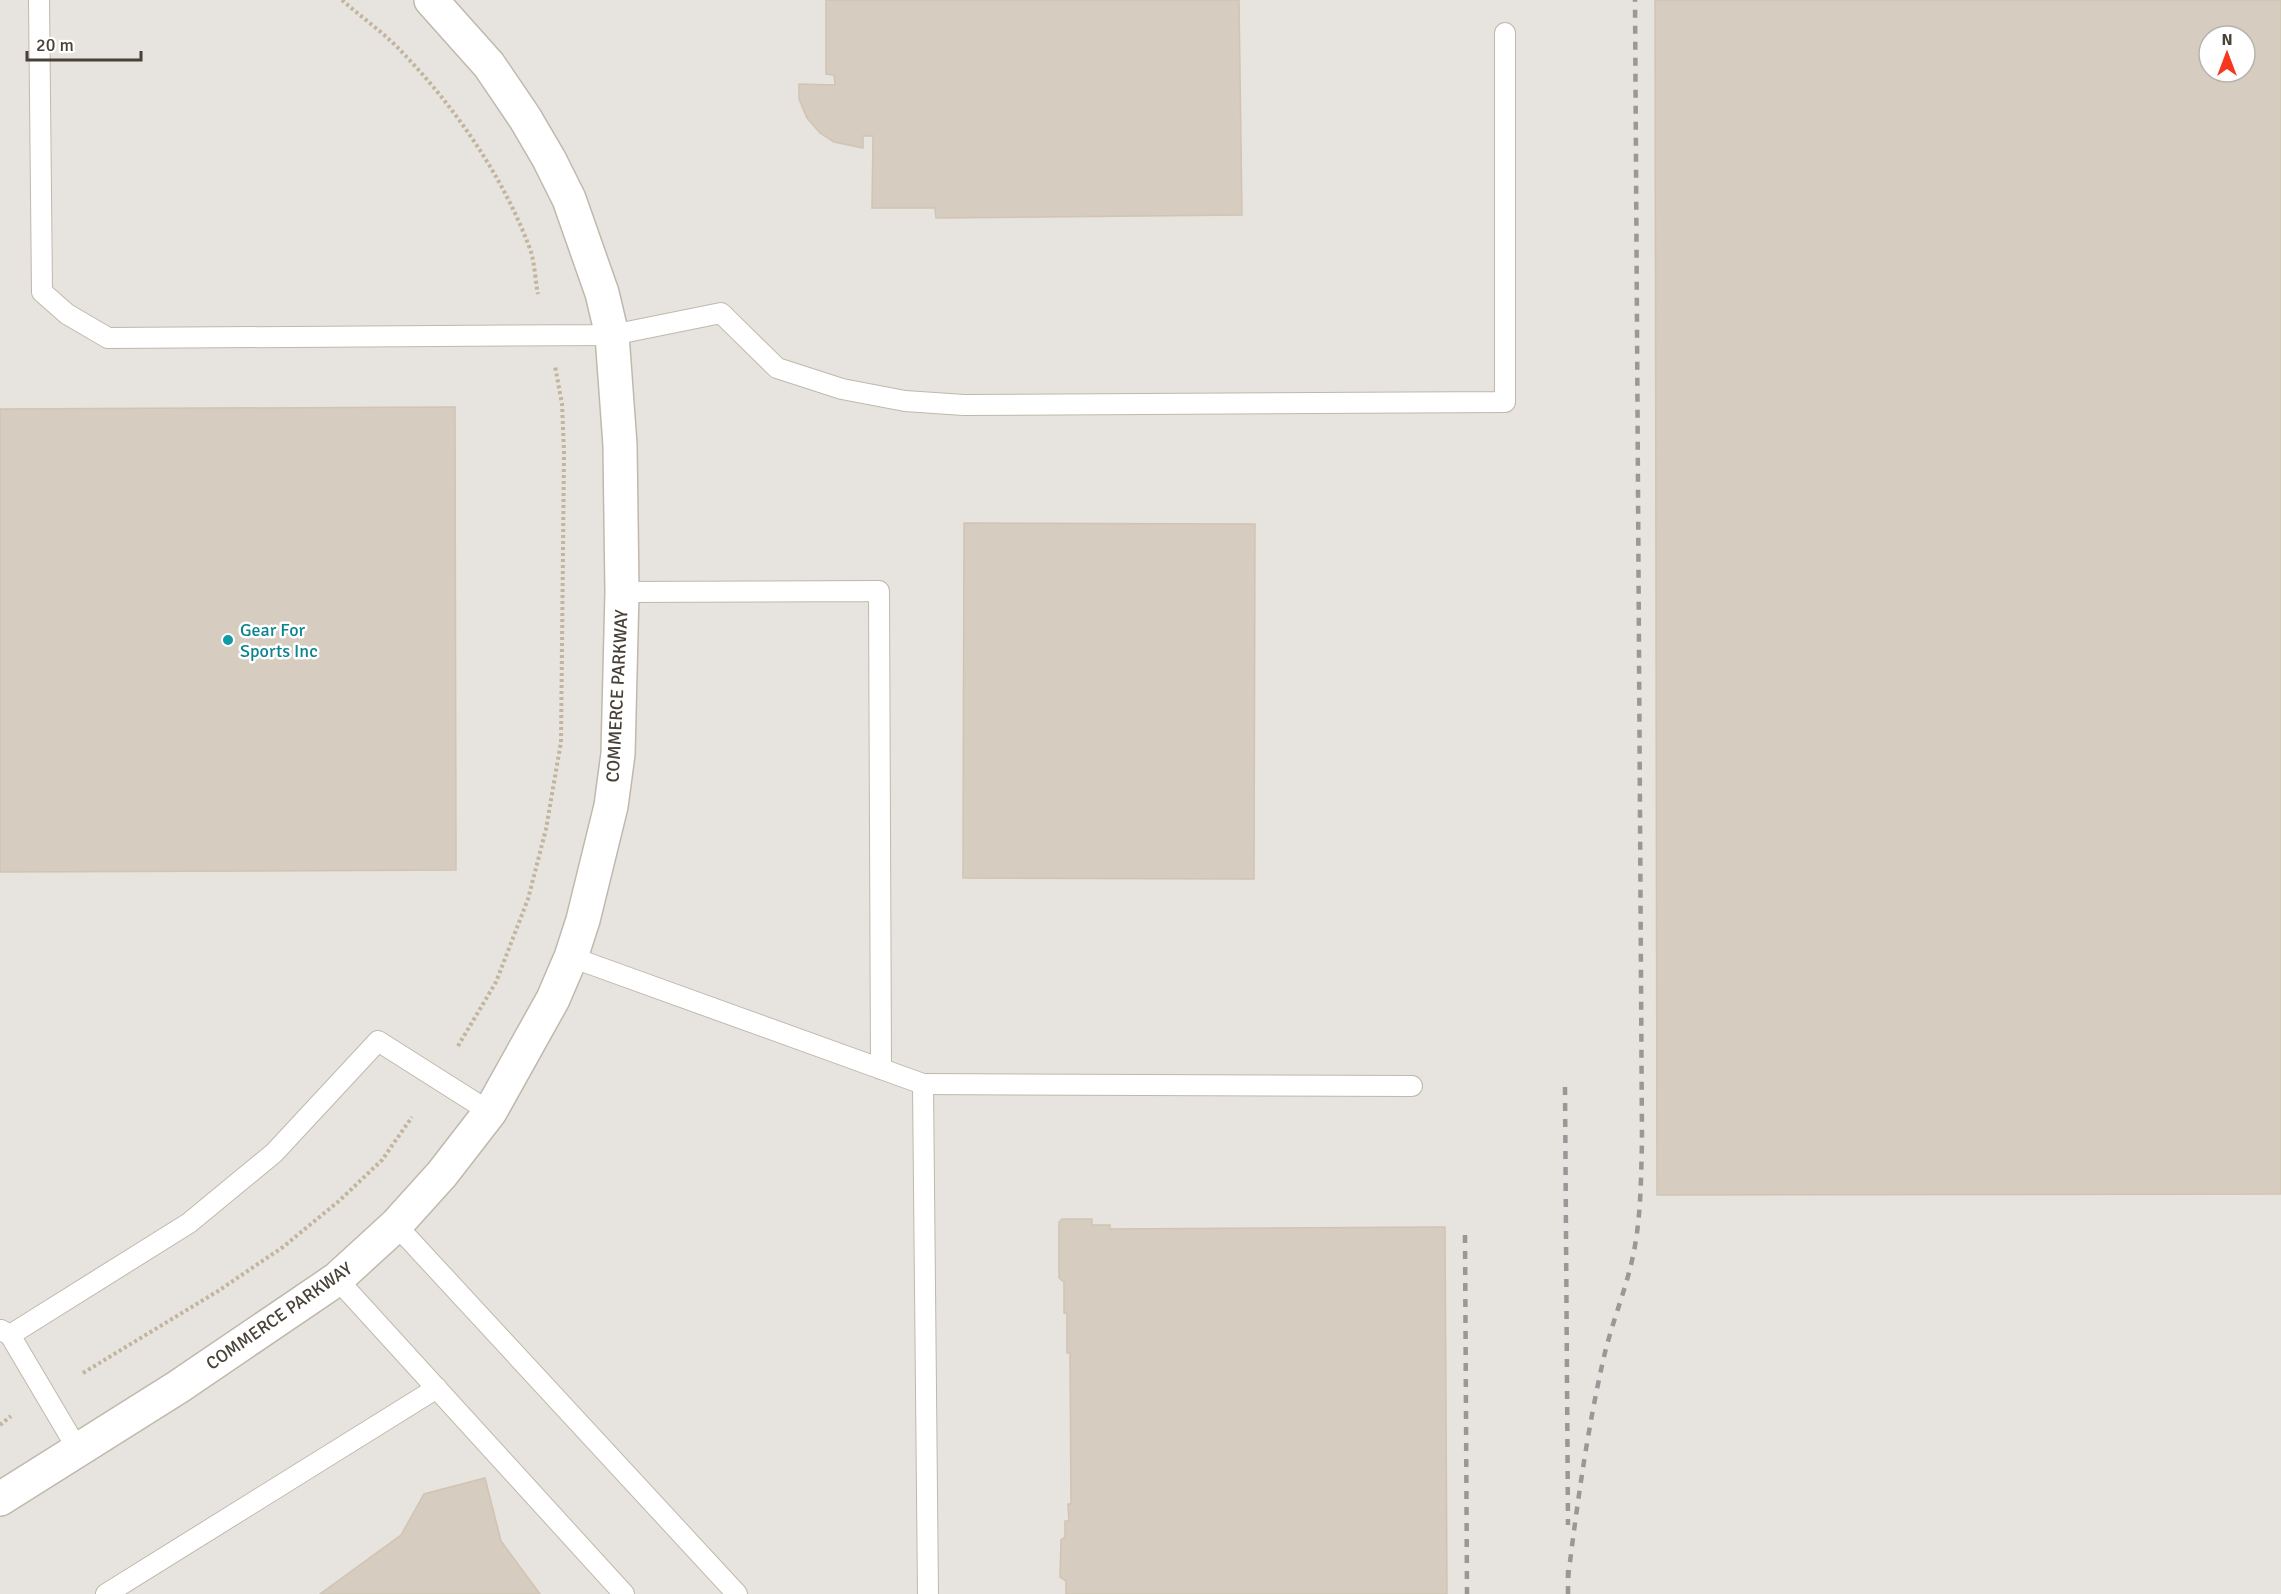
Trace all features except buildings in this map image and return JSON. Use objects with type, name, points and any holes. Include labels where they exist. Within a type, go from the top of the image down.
[{"type":"street","name":"COMMERCE PARKWAY","points":[[0,1499],[178,1387],[337,1279],[396,1225],[442,1174],[490,1112],[553,999],[571,957],[592,886],[611,806],[618,743],[622,592],[620,445],[612,335],[602,293],[569,199],[549,159],[525,118],[489,65],[430,0]]},
{"type":"lane","points":[[39,0],[42,292],[67,314],[108,338],[612,335],[721,313],[777,369],[842,389],[905,401],[987,405],[1505,402],[1505,33]]},
{"type":"lane","points":[[622,592],[879,591],[881,1069]]},
{"type":"lane","points":[[571,957],[923,1084],[1412,1086]]},
{"type":"lane","points":[[78,1450],[5,1332],[189,1223],[274,1153],[378,1041],[490,1112]]},
{"type":"lane","points":[[923,1084],[928,1594]]},
{"type":"lane","points":[[396,1225],[737,1594]]},
{"type":"lane","points":[[337,1279],[624,1594]]},
{"type":"lane","points":[[106,1594],[436,1388]]},
{"type":"path","points":[[342,0],[400,50],[447,106],[487,161],[531,251],[538,294]]},
{"type":"path","points":[[458,1046],[496,982],[528,899],[546,829],[561,742],[564,452],[562,404],[554,361]]},
{"type":"path","points":[[83,1373],[219,1292],[284,1247],[339,1201],[382,1160],[412,1118]]},
{"type":"path","points":[[0,1425],[11,1416]]},
{"type":"shaded area","points":[[0,0],[2281,0],[2281,1594],[0,1594]]},
{"type":"railway","points":[[1568,1578],[1592,1415],[1606,1347],[1634,1251],[1641,1183],[1635,0]]},
{"type":"railway","points":[[1565,1087],[1568,1525]]},
{"type":"railway","points":[[1465,1235],[1467,1594]]},
{"type":"railway","points":[[1568,1570],[1568,1594]]},
{"type":"place","name":"Gear For Sports Inc","points":[[228,640]]}]
